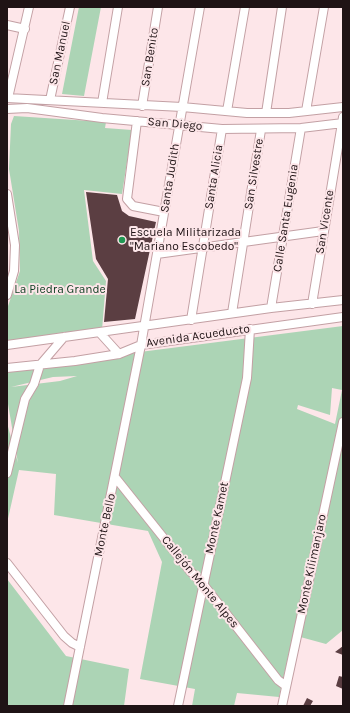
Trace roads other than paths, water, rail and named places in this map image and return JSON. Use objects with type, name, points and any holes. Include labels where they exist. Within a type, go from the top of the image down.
[{"type":"street","points":[[7,98],[25,29],[29,7]]},
{"type":"street","name":"San Manuel","points":[[50,100],[70,7]]},
{"type":"street","points":[[102,103],[118,7]]},
{"type":"street","name":"San Benito","points":[[142,106],[158,7]]},
{"type":"street","name":"Santa Judith","points":[[145,326],[178,125],[200,7]]},
{"type":"street","points":[[227,111],[245,7]]},
{"type":"street","points":[[266,113],[282,7]]},
{"type":"street","points":[[306,111],[324,7]]},
{"type":"street","points":[[7,25],[25,29]]},
{"type":"street","name":"San Diego","points":[[7,98],[266,113],[343,107]]},
{"type":"street","name":"San Diego","points":[[7,109],[27,108],[222,129],[261,130],[301,128],[343,121]]},
{"type":"street","points":[[137,121],[127,199],[128,202],[138,208],[164,212]]},
{"type":"street","name":"San Vicente","points":[[312,304],[323,231],[343,121]]},
{"type":"street","name":"Calle Santa Eugenia","points":[[271,308],[301,128]]},
{"type":"street","name":"Santa Alicia","points":[[191,320],[222,129]]},
{"type":"street","name":"San Silvestre","points":[[232,313],[261,130]]},
{"type":"street","points":[[7,194],[10,229],[15,245],[7,295]]},
{"type":"street","points":[[157,254],[323,231]]},
{"type":"street","name":"Avenida Acueducto","points":[[7,345],[100,333],[232,313],[343,300]]},
{"type":"street","name":"Avenida Acueducto","points":[[7,368],[119,354],[141,344],[343,317]]},
{"type":"street","name":"Monte Bello","points":[[68,706],[145,326]]},
{"type":"street","name":"Monte Kamet","points":[[178,706],[247,378],[250,329]]},
{"type":"street","points":[[100,333],[119,354]]},
{"type":"street","points":[[7,473],[21,408],[34,384],[40,365],[64,337]]},
{"type":"street","name":"Monte Kilimanjaro","points":[[282,706],[343,422]]},
{"type":"street","name":"Callejón Monte Alpes","points":[[115,477],[190,571],[203,584],[278,680],[286,686]]},
{"type":"street","points":[[7,563],[64,636],[72,643],[80,647]]},
{"type":"place","name":"Escuela Militarizada \"Mariano Escobedo\"","points":[[122,240]]},
{"type":"park label","name":"La Piedra Grande","points":[[60,290]]}]
